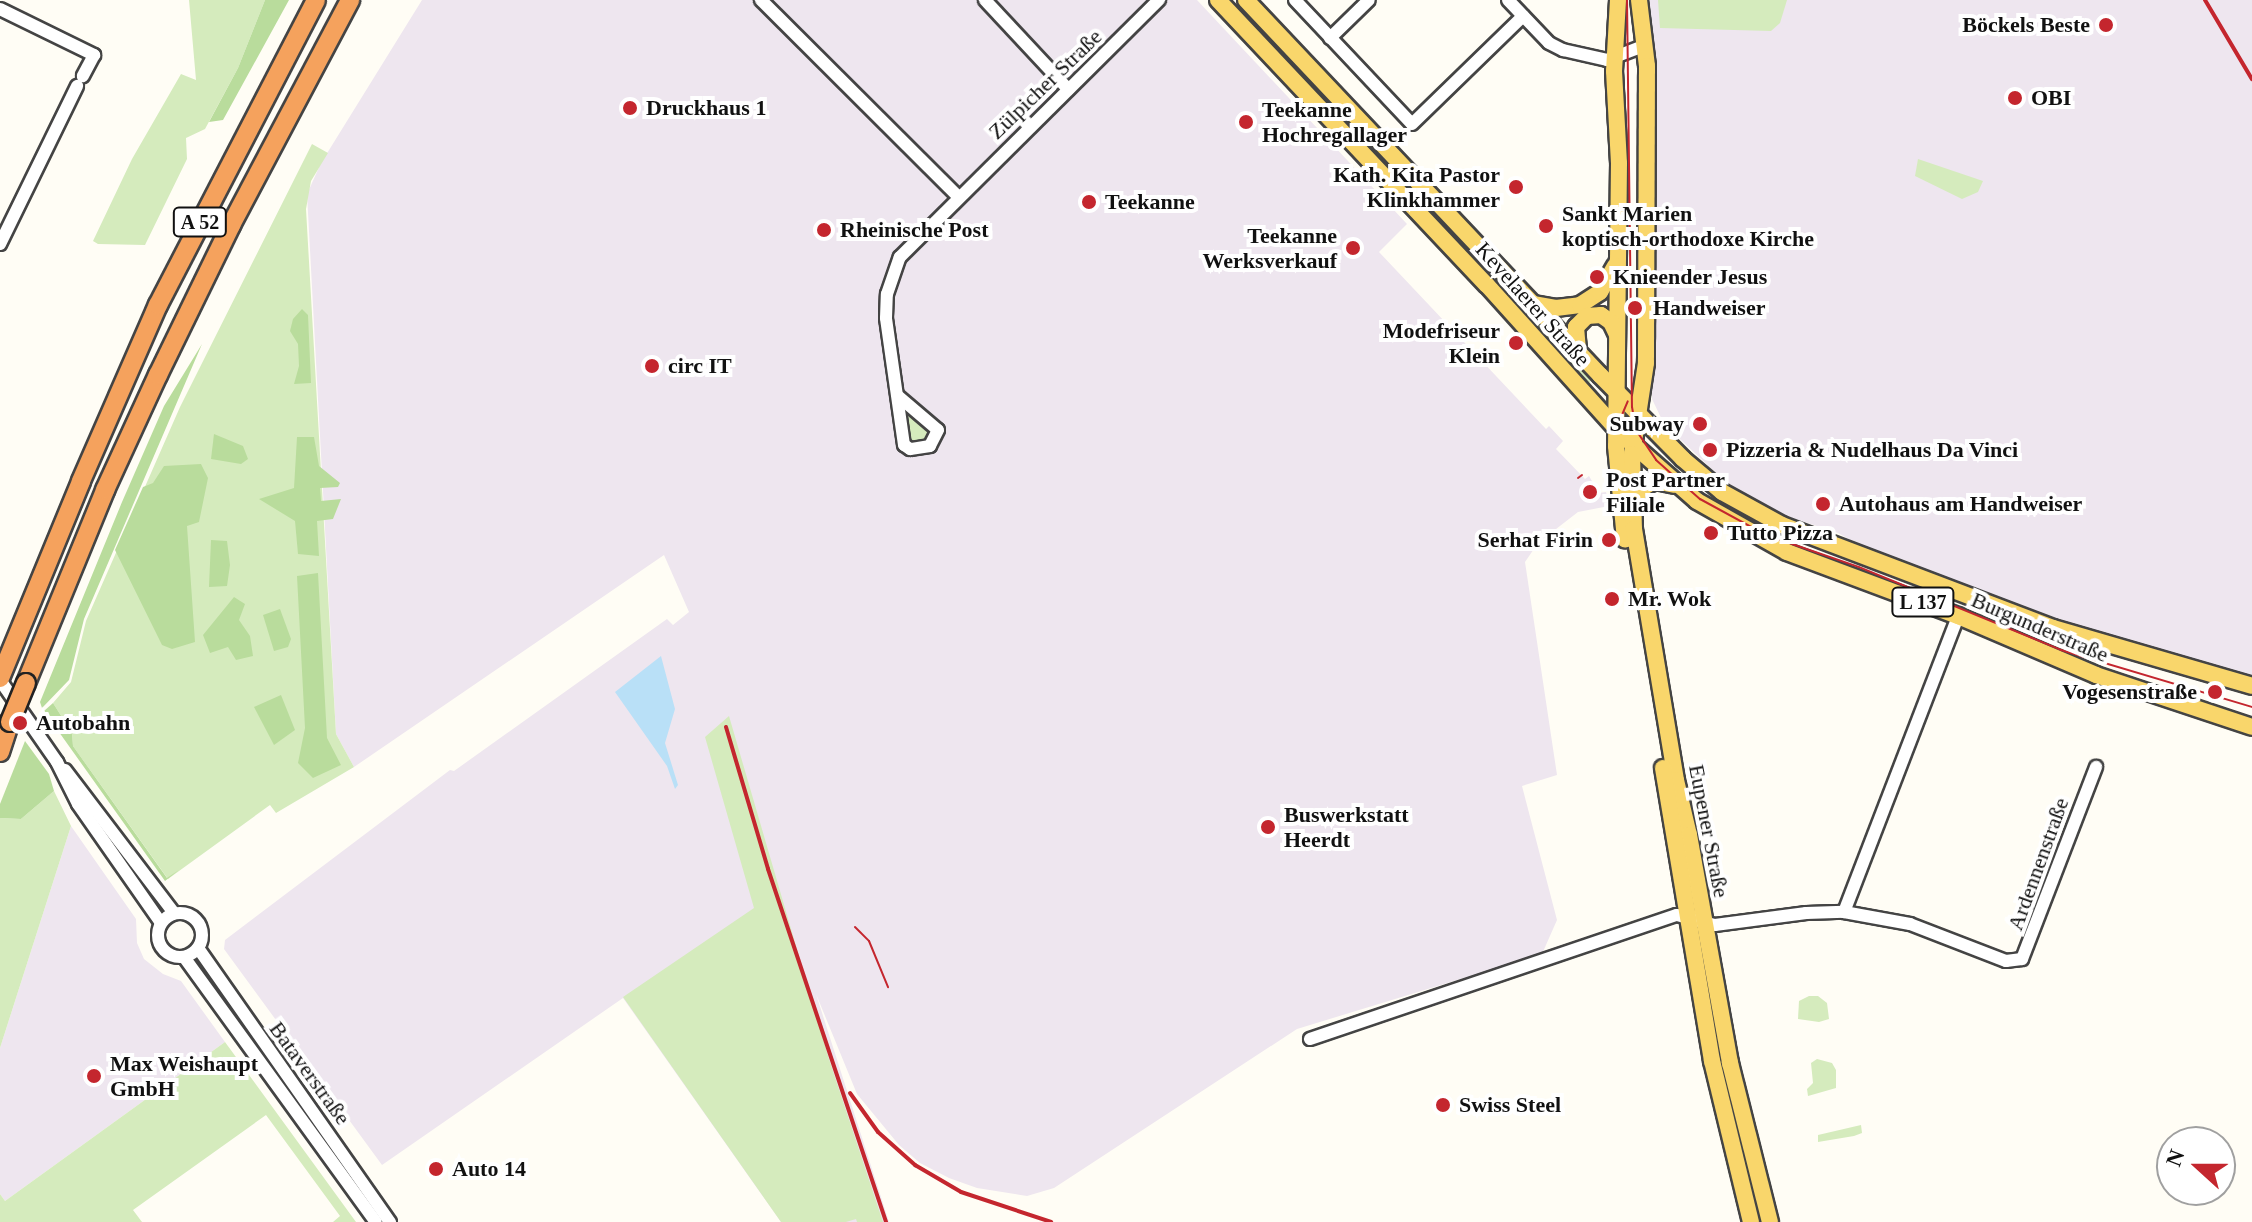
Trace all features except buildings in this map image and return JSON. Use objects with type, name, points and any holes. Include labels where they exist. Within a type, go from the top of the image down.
[{"type":"highway","points":[[278,69],[305,0]]},
{"type":"highway","name":"A 52","points":[[2,673],[158,305],[316,0]]},
{"type":"highway","name":"A 52","points":[[0,752],[19,721],[26,683],[105,490],[151,389],[231,225],[350,0]]},
{"type":"highway","points":[[304,87],[365,0]]},
{"type":"main road","name":"Kevelaerer Straße","points":[[1218,0],[1487,285],[1616,429]]},
{"type":"main road","name":"Kevelaerer Straße","points":[[1246,0],[1639,414]]},
{"type":"main road","name":"Eupener Straße","points":[[1618,0],[1615,59],[1619,338],[1616,429],[1623,529],[1712,1061],[1751,1222]]},
{"type":"main road","points":[[1639,0],[1644,46],[1648,189],[1646,379],[1647,399],[1658,434]]},
{"type":"main road","points":[[1533,304],[1566,308],[1589,300],[1609,282],[1618,246]]},
{"type":"main road","points":[[1579,352],[1575,334],[1587,316],[1607,318],[1619,338]]},
{"type":"main road","name":"Eupener Straße","points":[[1646,379],[1633,446],[1632,513],[1676,780],[1730,1063],[1770,1222]]},
{"type":"main road","name":"Burgunderstraße","points":[[1639,414],[1722,492],[1782,525],[2053,628],[2252,686]]},
{"type":"main road","name":"Burgunderstraße","points":[[1616,429],[1679,486],[1717,515],[1766,543],[1958,616],[2096,675],[2252,727]]},
{"type":"main road","points":[[1632,513],[1639,491],[1647,485],[1665,481],[1679,486]]},
{"type":"street","points":[[761,0],[959,197]]},
{"type":"street","points":[[985,0],[1068,89]]},
{"type":"street","name":"Zülpicher Straße","points":[[898,396],[886,318],[887,294],[900,257],[1159,0]]},
{"type":"street","points":[[1295,0],[1412,124],[1523,16]]},
{"type":"street","points":[[1330,38],[1369,0]]},
{"type":"street","points":[[1508,0],[1555,47],[1592,59],[1615,59],[1644,46]]},
{"type":"street","points":[[0,9],[94,55],[0,244]]},
{"type":"street","points":[[1686,917],[1715,925],[1806,913],[1844,912],[1958,616]]},
{"type":"street","name":"Bataverstraße","points":[[2,673],[19,721],[72,776],[174,913],[184,913],[199,923],[201,939],[198,948],[390,1222]]},
{"type":"street","name":"Bataverstraße","points":[[57,762],[78,804],[161,923],[158,940],[162,948],[176,957],[184,957],[376,1222]]},
{"type":"street","name":"Ardennenstraße","points":[[1844,912],[1910,924],[2006,961],[2022,959],[2028,951],[2096,767]]},
{"type":"street","points":[[161,923],[174,913]]},
{"type":"street","name":"Eupener Straße","points":[[1310,1039],[1521,970],[1660,918],[1686,917]]},
{"type":"street","points":[[184,957],[198,948]]},
{"type":"shaded area","points":[[422,0],[1197,0],[1407,224],[1379,252],[1546,429],[1549,426],[1563,441],[1556,449],[1585,479],[1589,476],[1599,493],[1606,492],[1609,506],[1578,512],[1538,543],[1525,562],[1557,775],[1522,786],[1557,920],[1542,954],[1297,1029],[1054,1188],[1027,1196],[977,1188],[949,1178],[920,1163],[899,1145],[857,1094],[816,994],[889,1222],[781,1222],[623,998],[382,1165],[224,949],[225,940],[450,770],[454,771],[667,619],[673,625],[689,612],[664,555],[354,767],[336,734],[307,194],[321,163]]},
{"type":"shaded area","points":[[1648,0],[2252,0],[2252,683],[2089,635],[1870,551],[1838,533],[1774,512],[1750,500],[1718,475],[1664,424],[1652,399],[1653,51]]},
{"type":"shaded area","points":[[71,826],[136,919],[137,943],[144,959],[163,974],[181,981],[225,1042],[5,1201],[0,1194],[0,1048]]},
{"type":"green space","points":[[189,0],[265,0],[238,68],[205,129],[186,138],[187,159],[145,245],[98,244],[93,241],[132,159],[181,74],[196,80]]},
{"type":"green space","points":[[265,0],[289,0],[223,120],[209,122],[238,68]]},
{"type":"green space","points":[[1658,0],[1787,0],[1780,23],[1771,31],[1660,28]]},
{"type":"green space","points":[[1273,44],[1309,75],[1593,378],[1589,383],[1268,46]]},
{"type":"green space","points":[[312,144],[328,153],[311,181],[306,209],[336,734],[354,767],[276,813],[270,805],[168,879],[73,746],[72,733],[53,703],[71,682],[86,621],[180,407]]},
{"type":"green space","points":[[1918,159],[1983,181],[1978,192],[1962,199],[1915,176]]},
{"type":"green space","points":[[302,309],[308,315],[311,383],[294,384],[299,366],[298,344],[290,331],[293,319]]},
{"type":"green space","points":[[202,344],[84,619],[69,680],[42,708],[40,702],[164,406]]},
{"type":"green space","points":[[910,414],[927,427],[929,435],[922,443],[912,442],[908,437],[906,419]]},
{"type":"green space","points":[[214,434],[243,446],[248,459],[241,464],[211,459]]},
{"type":"green space","points":[[297,437],[314,437],[319,466],[340,483],[338,487],[320,488],[321,501],[341,499],[333,519],[317,521],[319,556],[298,554],[295,521],[259,499],[294,488]]},
{"type":"green space","points":[[201,464],[208,478],[199,522],[187,526],[195,642],[172,649],[162,645],[115,550],[143,487],[153,483],[164,466]]},
{"type":"green space","points":[[211,540],[227,541],[230,565],[227,586],[209,587]]},
{"type":"green space","points":[[318,573],[327,738],[341,765],[313,778],[298,763],[305,728],[297,576]]},
{"type":"green space","points":[[234,597],[245,604],[239,620],[250,636],[253,656],[236,660],[228,647],[210,653],[203,635]]},
{"type":"green space","points":[[280,609],[291,639],[288,647],[274,651],[263,615]]},
{"type":"green space","points":[[281,695],[295,730],[274,745],[254,707]]},
{"type":"green space","points":[[53,703],[72,733],[73,746],[167,878],[179,870],[165,881],[44,711]]},
{"type":"green space","points":[[729,716],[829,1059],[883,1222],[857,1222],[856,1219],[846,1222],[781,1222],[623,997],[754,908],[705,737]]},
{"type":"green space","points":[[25,741],[49,774],[54,791],[21,819],[0,818],[0,804]]},
{"type":"green space","points":[[54,791],[71,826],[0,1048],[0,818],[21,819]]},
{"type":"green space","points":[[1818,996],[1827,1003],[1829,1019],[1819,1022],[1798,1019],[1799,1001]]},
{"type":"green space","points":[[225,1042],[356,1222],[333,1222],[340,1216],[266,1115],[133,1210],[142,1222],[0,1222],[0,1194],[5,1201]]},
{"type":"green space","points":[[1817,1059],[1832,1063],[1836,1070],[1836,1088],[1808,1096],[1807,1089],[1813,1083],[1811,1063]]},
{"type":"green space","points":[[1861,1125],[1862,1133],[1818,1142],[1818,1135]]},
{"type":"water","points":[[661,656],[675,709],[665,743],[678,785],[675,789],[667,766],[615,692]]},
{"type":"tram line","points":[[1627,0],[1632,407],[1636,430],[1656,460],[1700,499],[1766,535],[1859,567],[2061,650],[2252,707]]},
{"type":"tram line","points":[[1616,429],[1628,401]]},
{"type":"tram line","points":[[1578,478],[1582,475]]},
{"type":"tram line","points":[[855,927],[869,941],[888,987]]},
{"type":"railway","points":[[2205,0],[2252,79]]},
{"type":"railway","points":[[726,727],[768,869],[886,1222]]},
{"type":"railway","points":[[850,1093],[878,1132],[915,1165],[961,1192],[1051,1222]]},
{"type":"place","name":"Böckels Beste","points":[[2106,25]]},
{"type":"place","name":"OBI","points":[[2015,98]]},
{"type":"place","name":"Druckhaus 1","points":[[630,108]]},
{"type":"place","name":"Teekanne Hochregallager","points":[[1246,122]]},
{"type":"place","name":"Kath. Kita Pastor Klinkhammer","points":[[1516,187]]},
{"type":"place","name":"Teekanne","points":[[1089,202]]},
{"type":"place","name":"Sankt Marien koptisch-orthodoxe Kirche","points":[[1546,226]]},
{"type":"place","name":"Rheinische Post","points":[[824,230]]},
{"type":"place","name":"Teekanne Werksverkauf","points":[[1353,248]]},
{"type":"place","name":"Knieender Jesus","points":[[1597,277]]},
{"type":"place","name":"Handweiser","points":[[1635,308]]},
{"type":"place","name":"Modefriseur Klein","points":[[1516,343]]},
{"type":"place","name":"circ IT","points":[[652,366]]},
{"type":"place","name":"Subway","points":[[1700,424]]},
{"type":"place","name":"Pizzeria & Nudelhaus Da Vinci","points":[[1710,450]]},
{"type":"place","name":"Post Partner Filiale","points":[[1590,492]]},
{"type":"place","name":"Autohaus am Handweiser","points":[[1823,504]]},
{"type":"place","name":"Tutto Pizza","points":[[1711,533]]},
{"type":"place","name":"Serhat Firin","points":[[1609,540]]},
{"type":"place","name":"Mr. Wok","points":[[1612,599]]},
{"type":"place","name":"Vogesenstraße","points":[[2215,692]]},
{"type":"place","name":"Autobahn","points":[[20,723]]},
{"type":"place","name":"Buswerkstatt Heerdt","points":[[1268,827]]},
{"type":"place","name":"Max Weishaupt GmbH","points":[[94,1076]]},
{"type":"place","name":"Swiss Steel","points":[[1443,1105]]},
{"type":"place","name":"Auto 14","points":[[436,1169]]}]
